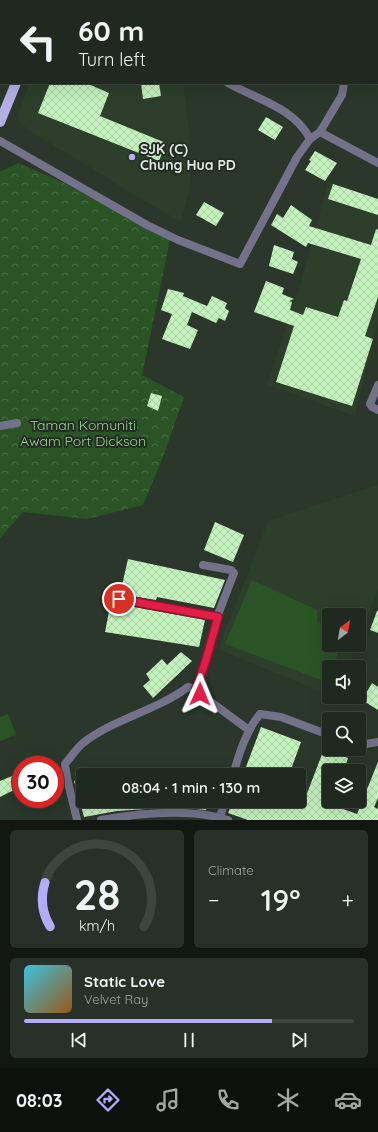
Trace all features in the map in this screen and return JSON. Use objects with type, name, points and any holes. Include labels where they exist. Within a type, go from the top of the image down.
[{"type":"main road","points":[[0,122],[16,84]]},
{"type":"street","points":[[230,84],[290,114],[306,131],[310,139]]},
{"type":"street","points":[[0,141],[147,225],[178,240],[240,264],[297,157],[310,139],[320,132],[342,95],[344,84]]},
{"type":"street","points":[[320,132],[378,163]]},
{"type":"street","points":[[378,385],[370,404],[378,410]]},
{"type":"street","points":[[0,426],[17,423]]},
{"type":"street","points":[[196,689],[218,617],[234,573],[231,570],[203,565]]},
{"type":"street","points":[[119,599],[218,617]]},
{"type":"street","points":[[77,820],[70,786],[66,777],[65,764],[82,744],[102,730],[157,706],[188,687],[196,689],[200,694],[249,730]]},
{"type":"street","points":[[235,768],[249,730],[260,714],[270,714],[281,717],[322,732]]},
{"type":"street","points":[[366,744],[378,742]]},
{"type":"street","points":[[220,817],[223,808]]},
{"type":"street","points":[[101,820],[156,813],[220,817],[228,820]]},
{"type":"shaded area","name":"SJK (C) Chung Hua PD","points":[[30,84],[183,84],[190,141],[190,187],[181,222],[130,193],[31,132],[19,122],[18,114]]},
{"type":"shaded area","points":[[328,182],[378,198],[378,323],[355,416],[267,385],[300,286]]},
{"type":"shaded area","points":[[378,485],[378,590],[366,620],[366,608],[322,608],[322,652],[353,652],[351,660],[322,660],[322,692],[218,649],[268,521]]},
{"type":"green space","name":"Taman Komuniti Awam Port Dickson","points":[[18,163],[58,180],[170,240],[142,375],[184,397],[163,457],[143,505],[87,519],[23,512],[0,538],[0,172]]},
{"type":"green space","points":[[252,580],[317,610],[317,621],[322,624],[322,652],[338,652],[336,660],[322,660],[322,680],[225,644]]},
{"type":"green space","points":[[8,714],[16,735],[0,741],[0,717]]},
{"type":"building","points":[[50,84],[88,84],[109,93],[100,116],[166,143],[159,161],[38,113]]},
{"type":"building","points":[[141,84],[159,84],[161,96],[143,99]]},
{"type":"building","points":[[266,117],[283,127],[275,140],[258,130]]},
{"type":"building","points":[[315,151],[337,163],[325,181],[305,170]]},
{"type":"building","points":[[333,184],[378,199],[378,215],[328,199]]},
{"type":"building","points":[[204,202],[224,213],[216,226],[196,215]]},
{"type":"building","points":[[291,205],[312,220],[309,226],[371,245],[376,229],[378,230],[378,297],[365,336],[373,339],[352,406],[276,382],[294,326],[254,312],[266,281],[284,288],[282,294],[294,299],[289,301],[292,302],[290,310],[303,315],[306,307],[338,317],[344,300],[347,301],[361,259],[308,243],[306,247],[271,225],[277,214],[283,218]]},
{"type":"building","points":[[274,245],[294,252],[292,259],[298,262],[293,274],[269,266]]},
{"type":"building","points":[[168,289],[184,293],[183,296],[207,306],[212,296],[227,303],[225,308],[229,311],[225,321],[219,318],[216,323],[192,312],[187,325],[198,330],[190,349],[162,339],[172,314],[161,310]]},
{"type":"building","points":[[151,393],[162,396],[158,411],[147,406]]},
{"type":"building","points":[[215,522],[244,535],[233,562],[204,550]]},
{"type":"building","points":[[128,559],[225,580],[214,608],[157,597],[156,600],[120,594]]},
{"type":"building","points":[[111,601],[118,604],[205,620],[199,647],[105,632]]},
{"type":"building","points":[[378,611],[378,633],[370,630]]},
{"type":"building","points":[[181,652],[192,661],[153,698],[143,686],[150,680],[146,674],[162,659],[167,665]]},
{"type":"building","points":[[372,683],[378,687],[378,710],[366,702],[366,693]]},
{"type":"building","points":[[261,727],[301,742],[292,768],[246,768]]},
{"type":"building","points":[[322,754],[322,756],[343,756],[348,758],[346,764],[322,764],[322,808],[340,808],[357,814],[359,808],[366,808],[366,792],[378,762],[378,798],[374,807],[378,809],[378,820],[248,820],[228,813],[230,808],[306,808],[306,796]]},
{"type":"building","points":[[12,776],[12,791],[0,797],[0,781]]},
{"type":"building","points":[[82,808],[160,808],[117,811],[84,817]]},
{"type":"building","points":[[184,808],[206,808],[206,810]]},
{"type":"place","name":"SJK (C) Chung Hua PD","points":[[132,157]]},
{"type":"route","points":[[119,599],[218,617],[196,689],[200,694]]}]
